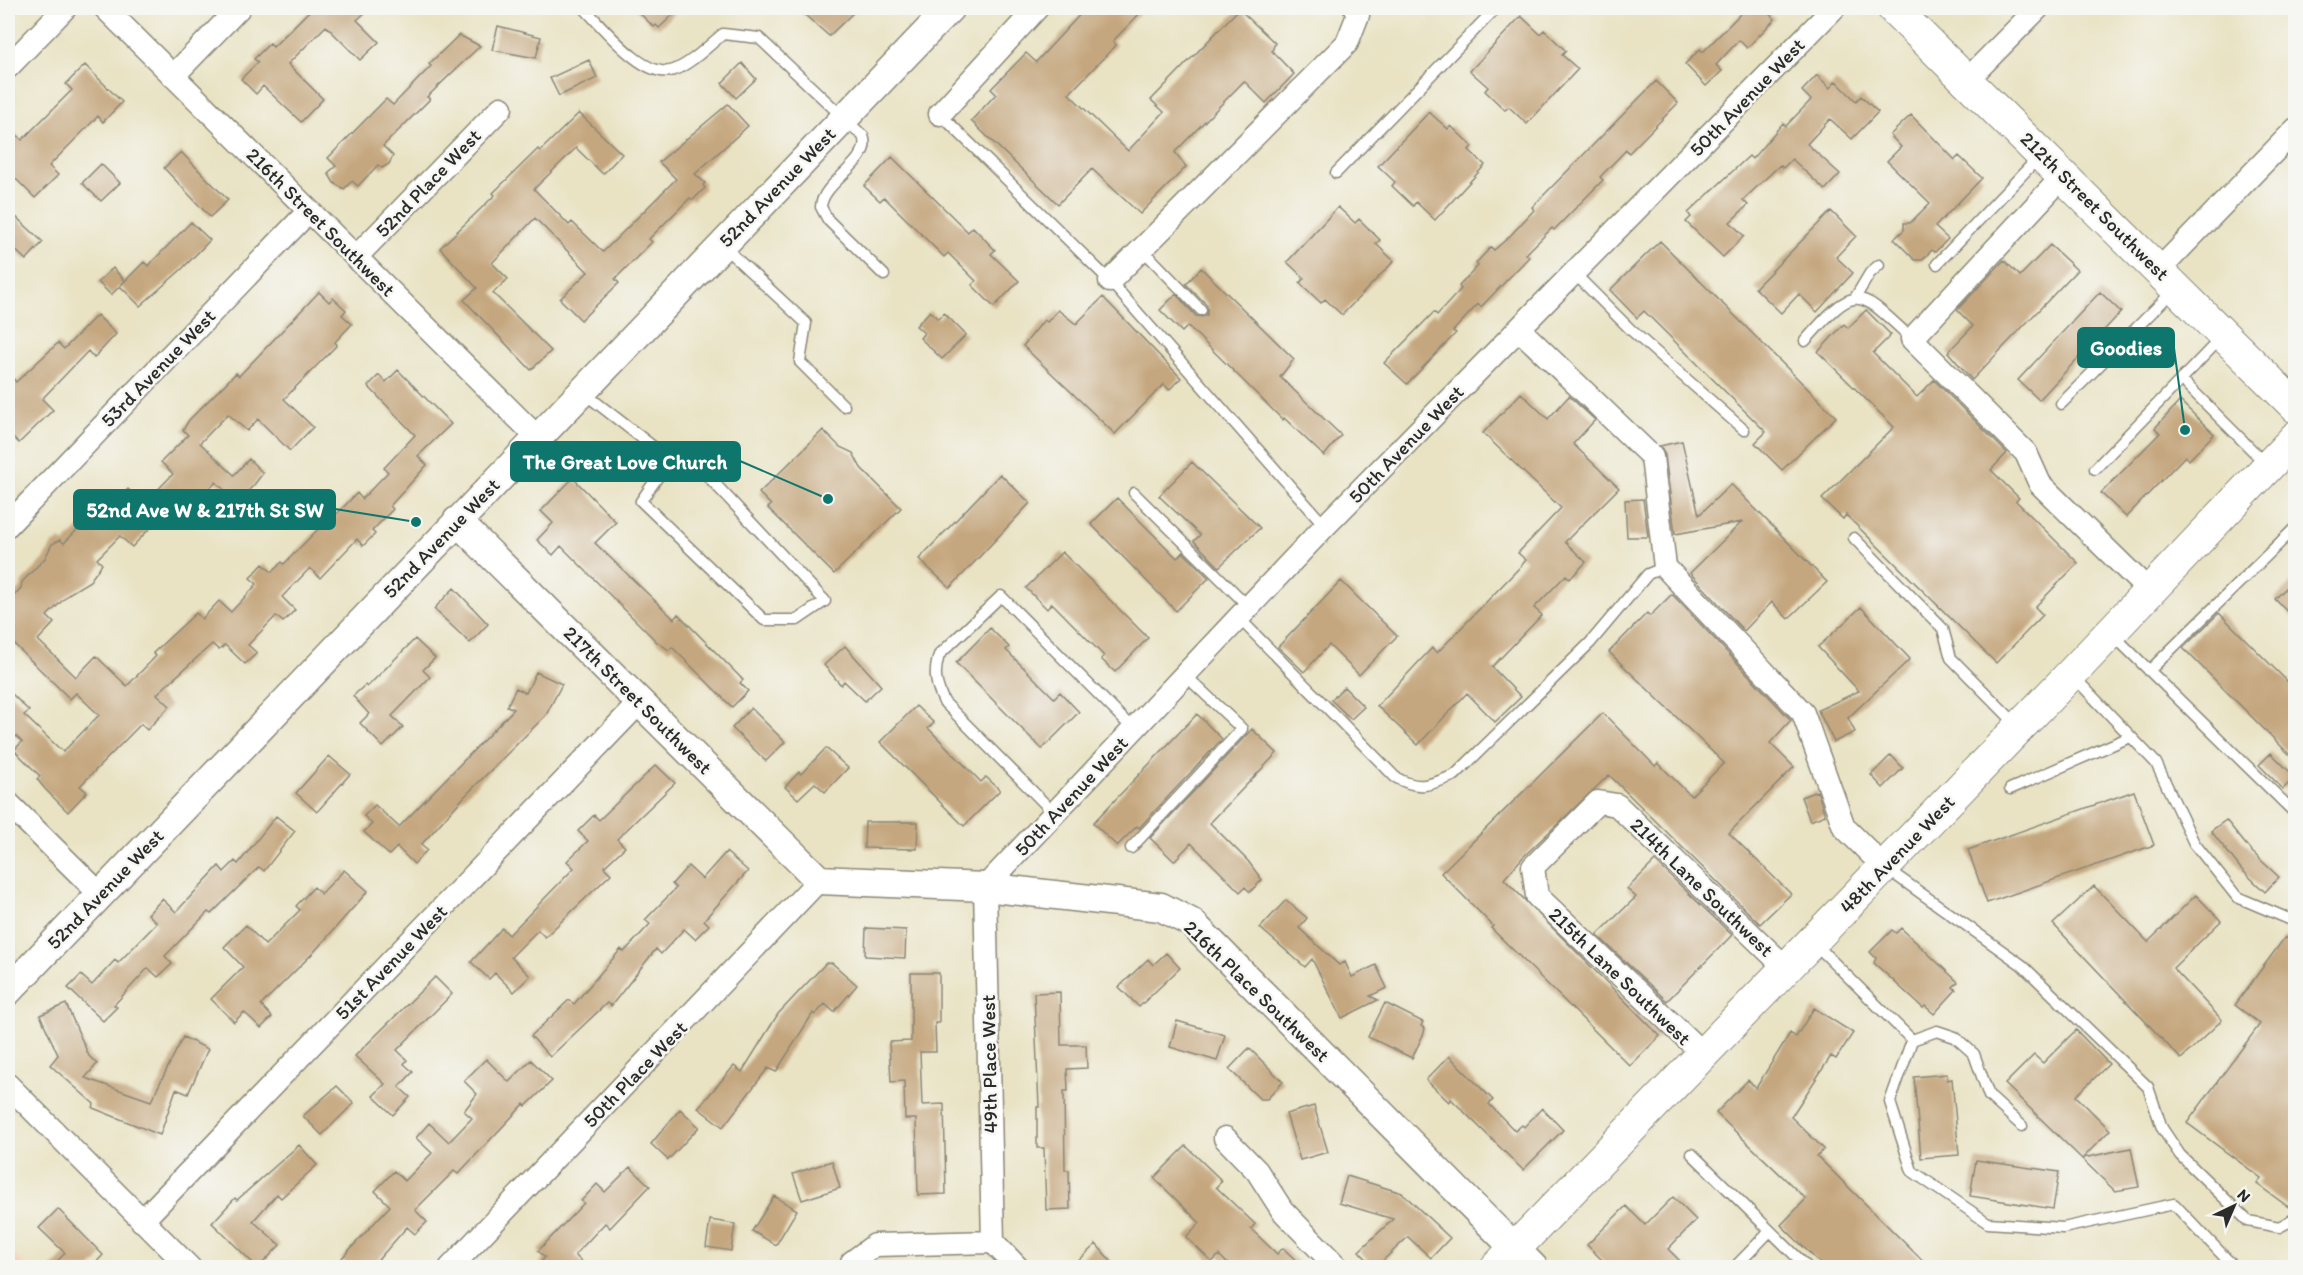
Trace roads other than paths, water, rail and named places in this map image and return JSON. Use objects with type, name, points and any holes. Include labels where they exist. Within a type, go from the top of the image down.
[{"type":"main road","name":"212th Street Southwest","points":[[1893,8],[1968,79],[2295,406]]},
{"type":"main road","name":"48th Avenue West","points":[[1515,1261],[1704,1055],[2150,592],[2295,437]]},
{"type":"street","points":[[8,67],[65,8]]},
{"type":"street","name":"216th Street Southwest","points":[[105,8],[537,437]]},
{"type":"street","points":[[173,76],[239,8]]},
{"type":"street","name":"52nd Avenue West","points":[[8,991],[950,8]]},
{"type":"street","points":[[940,114],[1037,8]]},
{"type":"street","points":[[1110,281],[1347,43],[1358,15],[1355,8]]},
{"type":"street","name":"50th Avenue West","points":[[985,887],[1325,526],[1834,8]]},
{"type":"street","points":[[1968,79],[2038,8]]},
{"type":"street","name":"52nd Place West","points":[[356,257],[501,108]]},
{"type":"street","points":[[2168,278],[2295,129]]},
{"type":"street","points":[[2064,175],[1912,339],[2026,453],[2040,484],[2150,592]]},
{"type":"street","name":"53rd Avenue West","points":[[8,525],[309,211]]},
{"type":"street","points":[[1519,329],[1652,457],[1665,567],[1803,713],[1844,827],[1884,867]]},
{"type":"street","name":"217th Street Southwest","points":[[457,521],[819,880]]},
{"type":"street","name":"51st Avenue West","points":[[142,1221],[640,702]]},
{"type":"street","name":"214th Lane Southwest","points":[[1537,896],[1533,867],[1598,802],[1617,805],[1787,969]]},
{"type":"street","points":[[8,804],[100,894]]},
{"type":"street","name":"216th Place Southwest","points":[[819,880],[985,887],[1161,907],[1192,923],[1515,1261]]},
{"type":"street","name":"50th Place West","points":[[450,1268],[819,880]]},
{"type":"street","name":"49th Place West","points":[[985,887],[993,1242]]},
{"type":"street","name":"215th Lane Southwest","points":[[1537,896],[1704,1055]]},
{"type":"street","points":[[8,1085],[190,1268]]},
{"type":"street","points":[[1225,1138],[1257,1172],[1282,1210],[1338,1268]]},
{"type":"street","points":[[852,1262],[875,1245],[993,1242],[1018,1268]]},
{"type":"lane","points":[[584,8],[638,61],[660,73],[674,70],[690,61],[723,34],[759,38],[863,136],[865,146],[859,157],[822,197],[821,207],[828,220],[884,275]]},
{"type":"lane","points":[[1336,173],[1496,8]]},
{"type":"lane","points":[[940,114],[1110,281],[1325,526]]},
{"type":"lane","points":[[1937,264],[2042,153]]},
{"type":"lane","points":[[721,245],[806,323],[801,362],[844,406]]},
{"type":"lane","points":[[1142,249],[1201,309]]},
{"type":"lane","points":[[1855,298],[1869,273],[1879,266]]},
{"type":"lane","points":[[1574,273],[1631,330],[1744,430]]},
{"type":"lane","points":[[2061,404],[2168,278]]},
{"type":"lane","points":[[1805,341],[1837,305],[1855,298],[1871,301],[1912,339]]},
{"type":"lane","points":[[2095,469],[2224,335]]},
{"type":"lane","points":[[2181,379],[2268,466]]},
{"type":"lane","points":[[582,391],[665,456],[672,455],[687,454],[825,601],[797,620],[764,620],[641,501],[672,455]]},
{"type":"lane","points":[[1134,493],[1395,777],[1411,786],[1430,785],[1455,775],[1590,643],[1648,574],[1665,567]]},
{"type":"lane","points":[[2149,671],[2295,527]]},
{"type":"lane","points":[[1854,538],[1943,629],[1951,658],[2020,727]]},
{"type":"lane","points":[[1054,813],[944,702],[935,683],[935,667],[939,655],[1001,596],[1134,730]]},
{"type":"lane","points":[[2110,633],[2295,814]]},
{"type":"lane","points":[[2071,674],[2156,763],[2194,843],[2237,897],[2295,922]]},
{"type":"lane","points":[[1131,848],[1242,729],[1185,675]]},
{"type":"lane","points":[[2010,789],[2130,737]]},
{"type":"lane","points":[[1884,867],[2022,965],[2148,1088],[2162,1128],[2180,1155],[2248,1221],[2279,1227],[2295,1218]]},
{"type":"lane","points":[[1813,941],[1912,1040]]},
{"type":"lane","points":[[2022,1126],[1989,1096],[1974,1054],[1955,1037],[1936,1030],[1912,1040],[1890,1102],[1912,1172],[1988,1223],[2063,1228],[2174,1204],[2235,1268]]},
{"type":"lane","points":[[1692,1154],[1808,1268]]},
{"type":"lane","points":[[1734,1268],[1770,1231]]},
{"type":"place","name":"Goodies","points":[[2185,430]]},
{"type":"place","name":"The Great Love Church","points":[[828,499]]},
{"type":"place","name":"52nd Ave W & 217th St SW","points":[[416,522]]}]
